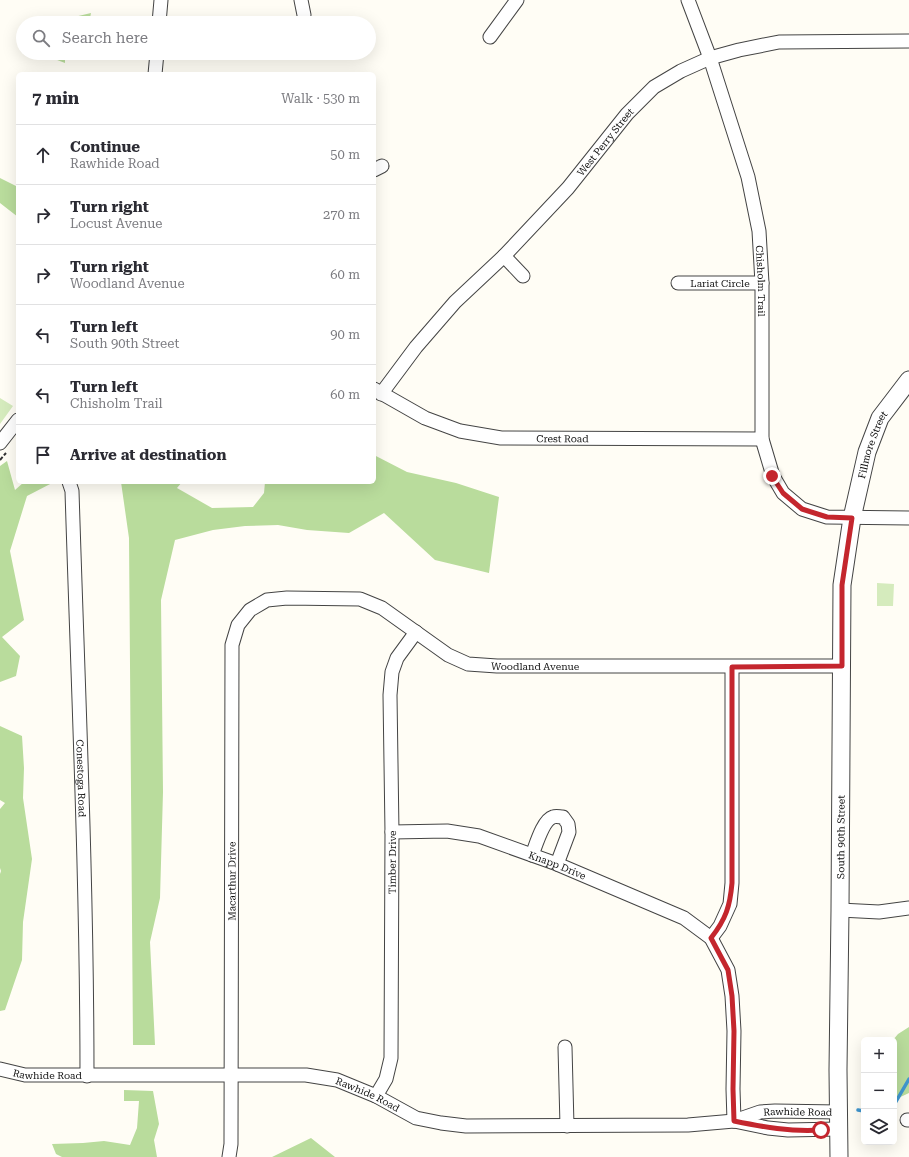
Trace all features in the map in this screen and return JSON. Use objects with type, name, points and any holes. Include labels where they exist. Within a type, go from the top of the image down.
[{"type":"street","points":[[160,16],[161,0]]},
{"type":"street","points":[[301,0],[304,15]]},
{"type":"street","points":[[490,37],[517,0]]},
{"type":"street","name":"Chisholm Trail","points":[[688,0],[710,58],[748,177],[759,231],[762,283],[762,439],[772,476],[783,493],[802,509],[827,517],[909,518]]},
{"type":"street","name":"West Perry Street","points":[[377,392],[455,302],[504,256],[568,188],[627,114],[654,87],[681,71],[710,58],[739,50],[779,42],[909,41]]},
{"type":"street","points":[[155,72],[156,60]]},
{"type":"street","points":[[504,256],[523,276]]},
{"type":"street","name":"Lariat Circle","points":[[678,283],[762,283]]},
{"type":"street","name":"Fillmore Street","points":[[852,518],[867,452],[880,418],[909,380]]},
{"type":"street","name":"Crest Road","points":[[377,392],[425,418],[460,431],[501,438],[762,439]]},
{"type":"street","points":[[0,443],[16,423]]},
{"type":"street","name":"Conestoga Road","points":[[70,484],[72,491],[84,856],[87,1076]]},
{"type":"street","name":"South 90th Street","points":[[839,1157],[838,1112],[842,585],[852,518]]},
{"type":"street","name":"Woodland Avenue","points":[[250,610],[267,600],[287,598],[360,600],[382,608],[448,656],[468,664],[497,666],[842,666]]},
{"type":"street","name":"Macarthur Drive","points":[[229,1157],[231,1144],[232,1075],[232,645],[238,625],[250,610]]},
{"type":"street","name":"Timber Drive","points":[[376,1096],[386,1079],[391,1058],[392,832],[390,695],[392,672],[397,658],[416,632]]},
{"type":"street","points":[[732,667],[732,883],[730,904],[720,926],[711,938],[728,970],[732,996],[734,1031],[734,1121]]},
{"type":"street","points":[[532,855],[543,828],[548,820],[553,816],[563,817],[568,824],[569,832],[557,864]]},
{"type":"street","name":"Knapp Drive","points":[[392,832],[447,831],[479,836],[557,864],[684,918],[711,938]]},
{"type":"street","points":[[840,910],[879,912],[909,908]]},
{"type":"street","points":[[566,1047],[567,1126]]},
{"type":"street","name":"Rawhide Road","points":[[0,1069],[25,1075],[306,1075],[337,1080],[376,1096],[416,1118],[441,1124],[466,1126],[688,1125],[734,1121],[760,1112],[838,1112]]},
{"type":"street","name":"Rawhide Road","points":[[734,1121],[768,1128],[788,1130],[838,1129]]},
{"type":"green space","points":[[91,13],[90,16],[78,16]]},
{"type":"green space","points":[[57,60],[65,60],[65,63]]},
{"type":"green space","points":[[0,178],[16,186],[16,215],[0,203]]},
{"type":"green space","points":[[0,398],[13,406],[0,424]]},
{"type":"green space","points":[[376,456],[407,472],[456,483],[499,497],[489,573],[435,560],[384,513],[349,533],[307,530],[278,525],[245,526],[213,530],[175,540],[161,600],[163,792],[160,898],[150,942],[155,1045],[133,1045],[129,538],[121,484],[180,484],[177,488],[212,508],[253,507],[264,493],[265,484],[376,484]]},
{"type":"green space","points":[[7,461],[15,490],[22,484],[50,484],[27,496],[10,551],[24,620],[2,637],[20,656],[16,676],[0,682],[0,466]]},
{"type":"green space","points":[[877,583],[894,584],[893,606],[877,606]]},
{"type":"green space","points":[[0,726],[22,736],[24,768],[23,798],[32,859],[23,922],[22,960],[5,1010],[0,1011],[0,809],[5,803],[0,800]]},
{"type":"green space","points":[[909,1027],[909,1093],[897,1099],[897,1037],[896,1037]]},
{"type":"green space","points":[[124,1090],[153,1091],[159,1124],[154,1140],[157,1157],[62,1157],[56,1154],[52,1144],[104,1141],[130,1145],[137,1128],[139,1101],[124,1101]]},
{"type":"green space","points":[[311,1138],[335,1157],[272,1157]]},
{"type":"waterway","points":[[897,1100],[909,1079]]},
{"type":"route","points":[[772,476],[783,493],[802,509],[827,517],[852,518],[842,585],[842,666],[732,667],[732,883],[730,904],[720,926],[711,938],[728,970],[732,996],[734,1031],[734,1121],[768,1128],[788,1130],[821,1130]]}]
